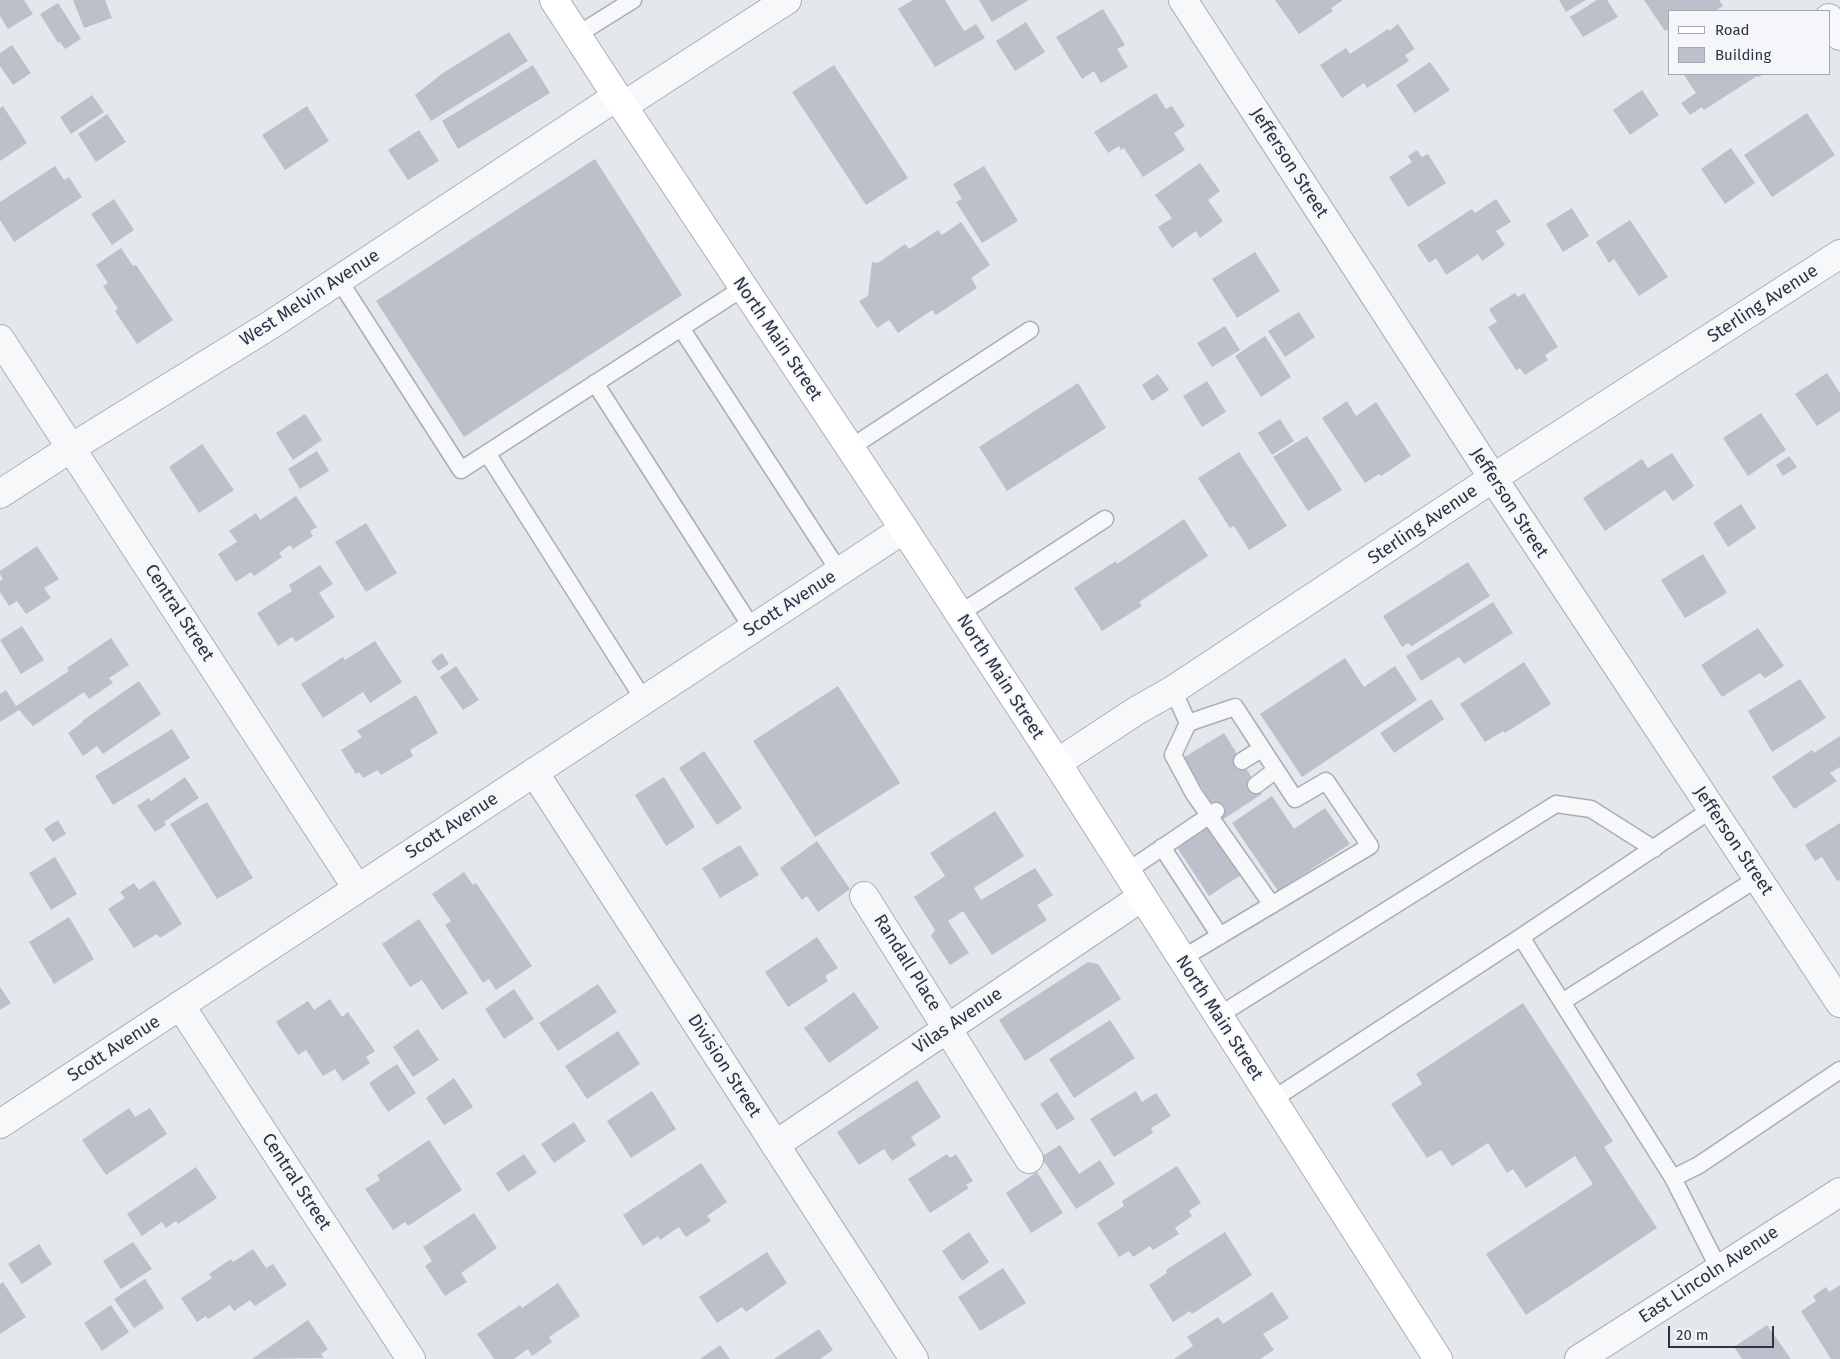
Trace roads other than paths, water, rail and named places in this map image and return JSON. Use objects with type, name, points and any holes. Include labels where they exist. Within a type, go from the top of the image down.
[{"type":"main road","name":"North Main Street","points":[[554,0],[619,102],[904,529],[1057,763],[1438,1359]]},
{"type":"street","name":"West Melvin Avenue","points":[[0,494],[272,324],[619,102],[787,0]]},
{"type":"street","name":"Jefferson Street","points":[[1183,0],[1493,478],[1840,1003]]},
{"type":"street","points":[[1830,20],[1840,36]]},
{"type":"street","name":"Sterling Avenue","points":[[1057,763],[1173,690],[1493,478],[1840,254]]},
{"type":"street","name":"Central Street","points":[[0,339],[357,888]]},
{"type":"street","name":"Scott Avenue","points":[[0,1124],[904,529]]},
{"type":"street","name":"Division Street","points":[[534,772],[914,1359]]},
{"type":"street","name":"Randall Place","points":[[864,896],[1028,1159]]},
{"type":"street","name":"Vilas Avenue","points":[[775,1145],[1142,897]]},
{"type":"street","name":"Central Street","points":[[180,1005],[411,1359]]},
{"type":"street","name":"East Lincoln Avenue","points":[[1579,1359],[1840,1192]]},
{"type":"lane","points":[[577,35],[633,0]]},
{"type":"lane","points":[[339,280],[461,470],[743,288]]},
{"type":"lane","points":[[681,328],[839,571]]},
{"type":"lane","points":[[850,448],[1030,330]]},
{"type":"lane","points":[[595,383],[752,628]]},
{"type":"lane","points":[[488,453],[644,700]]},
{"type":"lane","points":[[959,614],[1105,519]]},
{"type":"lane","points":[[1173,690],[1188,722]]},
{"type":"lane","points":[[1181,959],[1272,905],[1370,846],[1326,782],[1295,799],[1235,707],[1188,722],[1173,755],[1272,905]]},
{"type":"lane","points":[[1242,761],[1262,749]]},
{"type":"lane","points":[[1256,784],[1276,770]]},
{"type":"lane","points":[[1218,1016],[1556,804],[1591,809],[1654,849]]},
{"type":"lane","points":[[1272,1100],[1712,809]]},
{"type":"lane","points":[[1126,872],[1213,813]]},
{"type":"lane","points":[[1162,848],[1220,936]]},
{"type":"lane","points":[[1562,1002],[1758,878]]},
{"type":"lane","points":[[1521,937],[1673,1178],[1719,1268]]},
{"type":"lane","points":[[1673,1178],[1699,1165],[1840,1070]]}]
